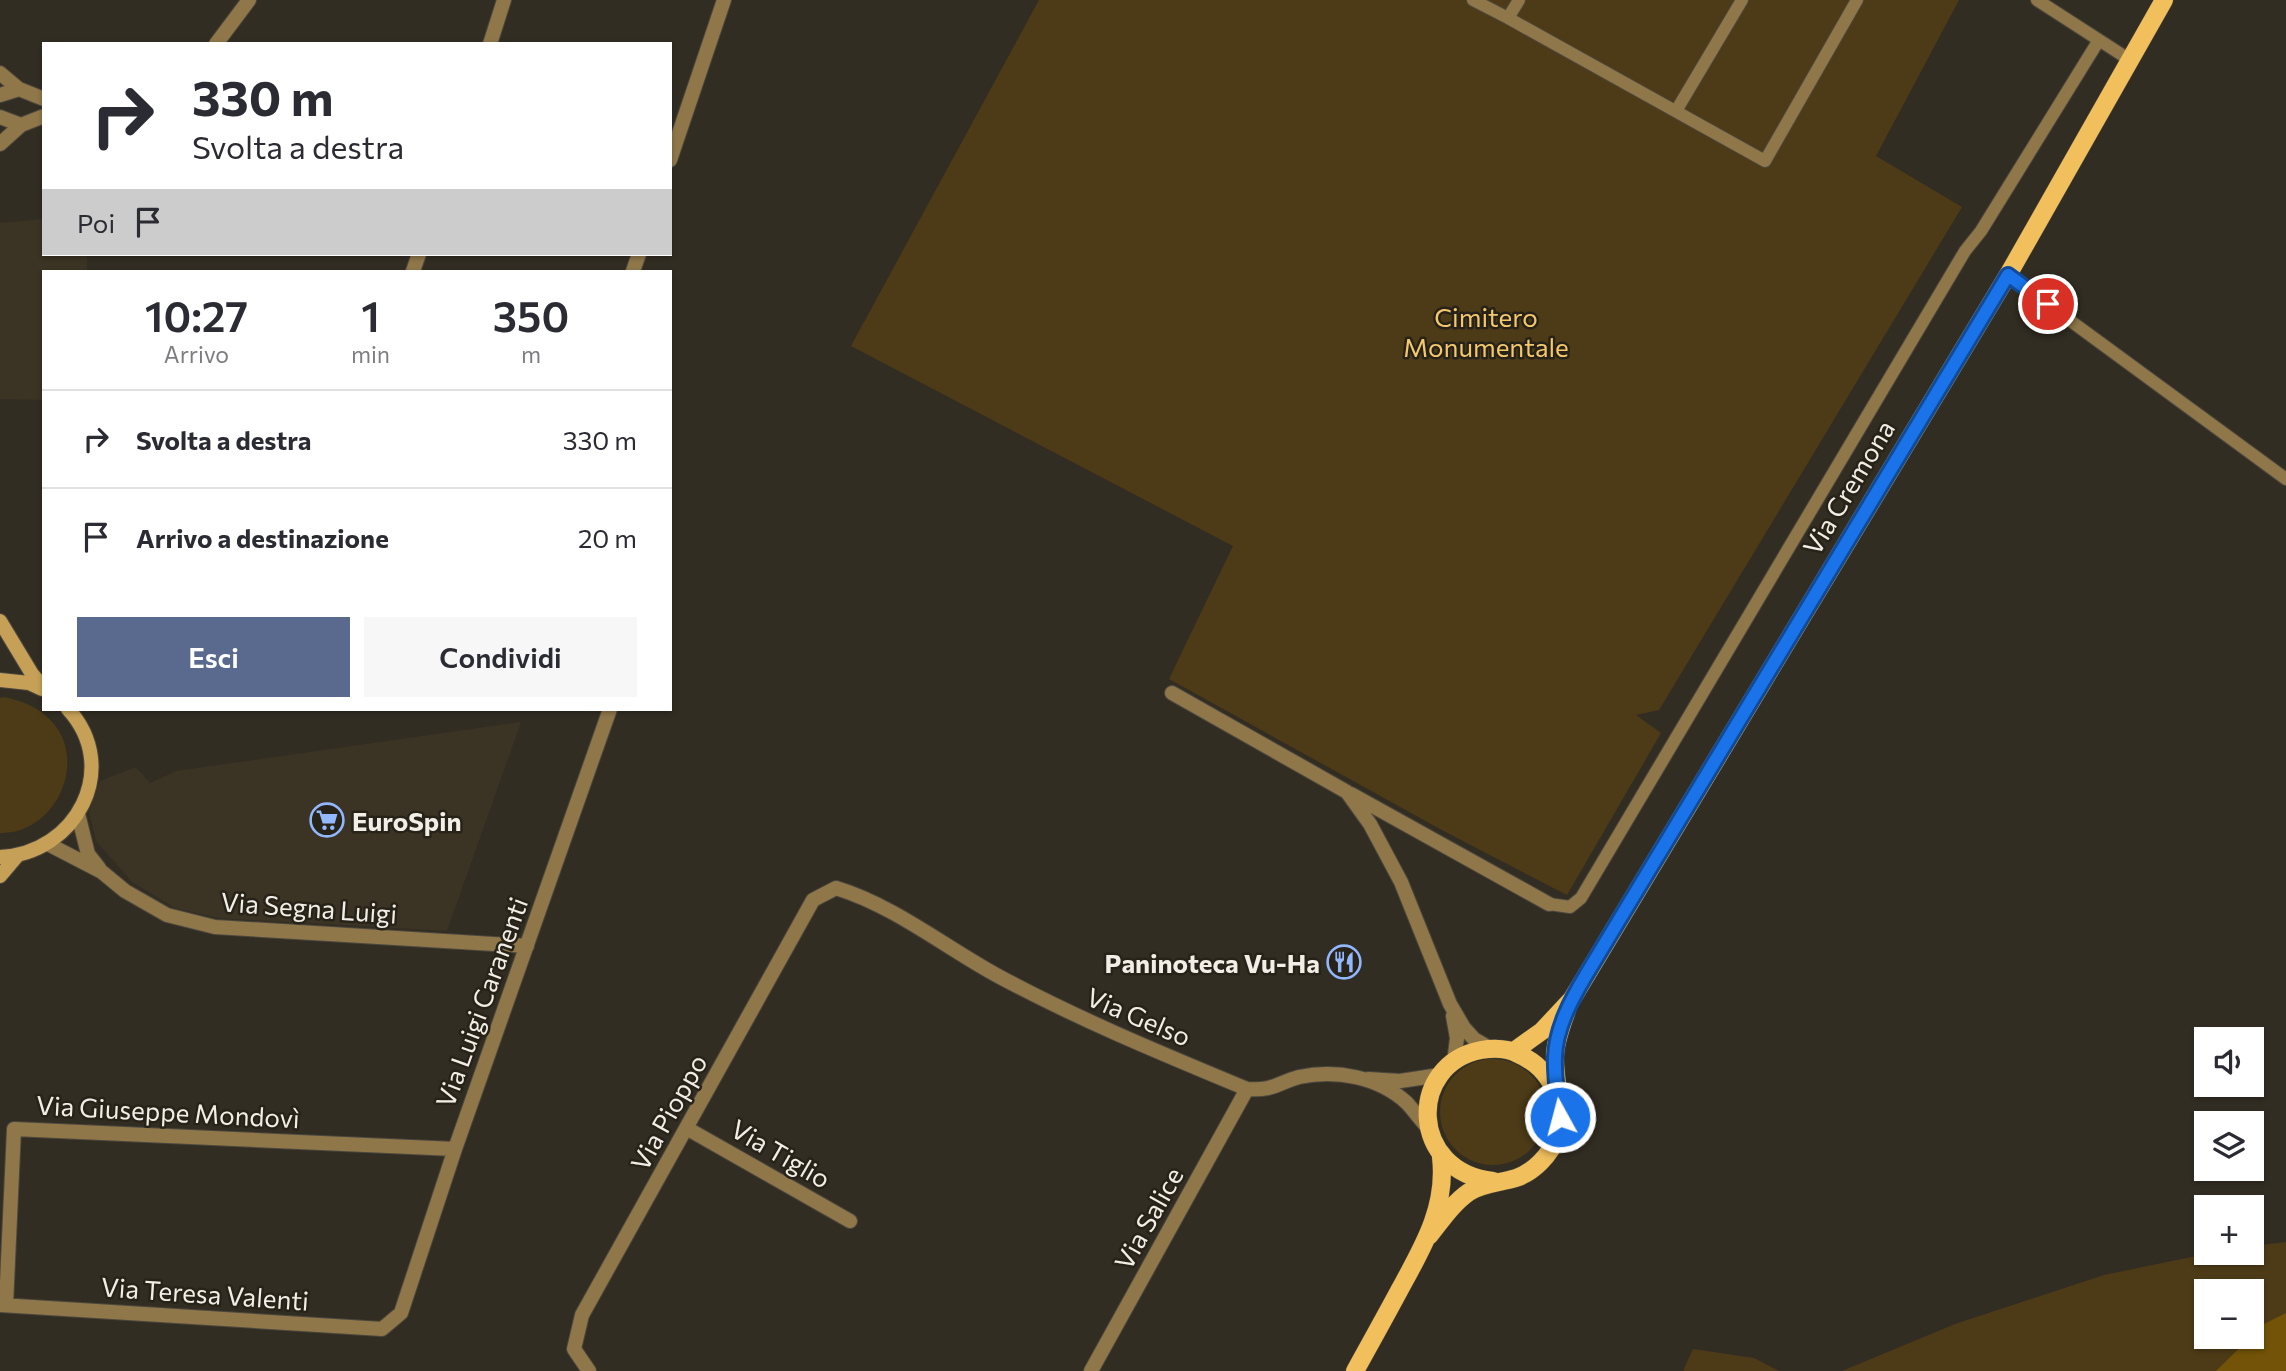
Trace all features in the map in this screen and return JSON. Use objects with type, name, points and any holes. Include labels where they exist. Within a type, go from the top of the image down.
[{"type":"main road","name":"Via Cremona","points":[[1355,1371],[1429,1236],[1452,1208],[1469,1192],[1516,1178],[1533,1169],[1547,1154],[1557,1137],[1560,1117],[1555,1056],[1558,1034],[1572,999],[2008,275],[2164,0]]},
{"type":"main road","points":[[0,621],[42,686]]},
{"type":"main road","points":[[0,680],[29,683],[42,688]]},
{"type":"main road","points":[[0,857],[17,856],[48,844],[62,834],[78,814],[87,793],[91,766],[84,734],[69,711]]},
{"type":"main road","points":[[0,876],[17,856]]},
{"type":"main road","name":"Via Cremona","points":[[1514,1051],[1542,1031],[1572,999]]},
{"type":"main road","points":[[1428,1128],[1427,1110],[1440,1075],[1465,1055],[1491,1049],[1514,1051],[1533,1061],[1549,1077],[1558,1097]]},
{"type":"main road","name":"Via Cremona","points":[[1428,1128],[1441,1157],[1442,1191],[1429,1236]]},
{"type":"main road","points":[[1441,1157],[1457,1171],[1476,1180],[1496,1182]]},
{"type":"street","points":[[218,42],[249,0]]},
{"type":"street","points":[[491,42],[504,0]]},
{"type":"street","points":[[672,154],[724,0]]},
{"type":"street","points":[[0,73],[19,89],[42,98]]},
{"type":"street","points":[[0,95],[19,89]]},
{"type":"street","points":[[0,117],[21,125]]},
{"type":"street","points":[[0,144],[21,125],[42,117]]},
{"type":"street","points":[[1172,693],[1549,904]]},
{"type":"street","name":"Via Luigi Caranenti","points":[[401,1314],[455,1149],[609,711]]},
{"type":"street","points":[[1347,792],[1370,824],[1401,882],[1450,1004],[1474,1039],[1491,1049]]},
{"type":"street","name":"Via Segna Luigi","points":[[78,814],[88,854],[102,872]]},
{"type":"street","name":"Via Segna Luigi","points":[[48,844],[102,872],[125,891],[167,915],[215,927],[527,946]]},
{"type":"street","name":"Via Gelso","points":[[836,888],[862,896],[996,975],[1078,1018],[1247,1089],[1275,1088],[1298,1078],[1336,1074],[1363,1079],[1405,1102],[1428,1128]]},
{"type":"street","name":"Via Pioppo","points":[[589,1371],[574,1349],[582,1315],[688,1129],[813,900],[836,888]]},
{"type":"street","points":[[1450,1004],[1457,1038],[1454,1062]]},
{"type":"street","points":[[1363,1079],[1400,1081],[1440,1075]]},
{"type":"street","name":"Via Salice","points":[[1091,1371],[1247,1089]]},
{"type":"street","name":"Via Giuseppe Mondovì","points":[[3,1305],[14,1129],[455,1149]]},
{"type":"street","name":"Via Tiglio","points":[[688,1129],[850,1221]]},
{"type":"street","name":"Via Teresa Valenti","points":[[3,1305],[382,1329],[401,1314]]},
{"type":"lane","points":[[1473,0],[1765,161],[1857,0]]},
{"type":"lane","points":[[1508,18],[1519,0]]},
{"type":"lane","points":[[1676,111],[1742,0]]},
{"type":"lane","points":[[2037,0],[2130,60]]},
{"type":"lane","points":[[1549,904],[1570,907],[1581,898],[1958,262],[1981,231],[2099,40]]},
{"type":"lane","points":[[2008,275],[2286,480]]},
{"type":"shaded area","points":[[42,219],[42,256],[87,256],[87,270],[42,270],[42,400],[0,399],[0,223]]},
{"type":"shaded area","points":[[521,722],[447,931],[218,918],[175,908],[132,882],[96,841],[89,812],[100,781],[136,767],[150,783],[176,771]]},
{"type":"shaded area","points":[[2286,1313],[2286,1371],[2216,1371],[2238,1349],[2264,1349],[2264,1324]]},
{"type":"green space","name":"Cimitero Monumentale","points":[[1039,0],[1959,0],[1876,156],[1962,207],[1659,710],[1636,715],[1661,733],[1567,895],[1440,829],[1169,679],[1233,546],[851,346]]},
{"type":"green space","points":[[5,697],[36,709],[59,731],[66,750],[67,769],[62,789],[53,806],[39,820],[21,830],[0,833],[0,698]]},
{"type":"green space","points":[[1493,1059],[1513,1063],[1530,1075],[1542,1092],[1546,1112],[1542,1132],[1530,1149],[1513,1161],[1493,1165],[1473,1161],[1456,1149],[1444,1132],[1440,1112],[1444,1092],[1456,1075],[1473,1063]]},
{"type":"green space","points":[[2286,1242],[2286,1371],[1842,1371],[1955,1324],[2104,1275],[2194,1256],[2194,1265],[2264,1265],[2264,1245]]},
{"type":"green space","points":[[1693,1349],[1754,1358],[1779,1371],[1683,1371]]},
{"type":"place","name":"EuroSpin","points":[[327,820]]},
{"type":"place","name":"Paninoteca Vu-Ha","points":[[1344,962]]},
{"type":"route","points":[[1560,1117],[1555,1056],[1558,1034],[1572,999],[1795,625],[2008,275],[2048,304]]}]
